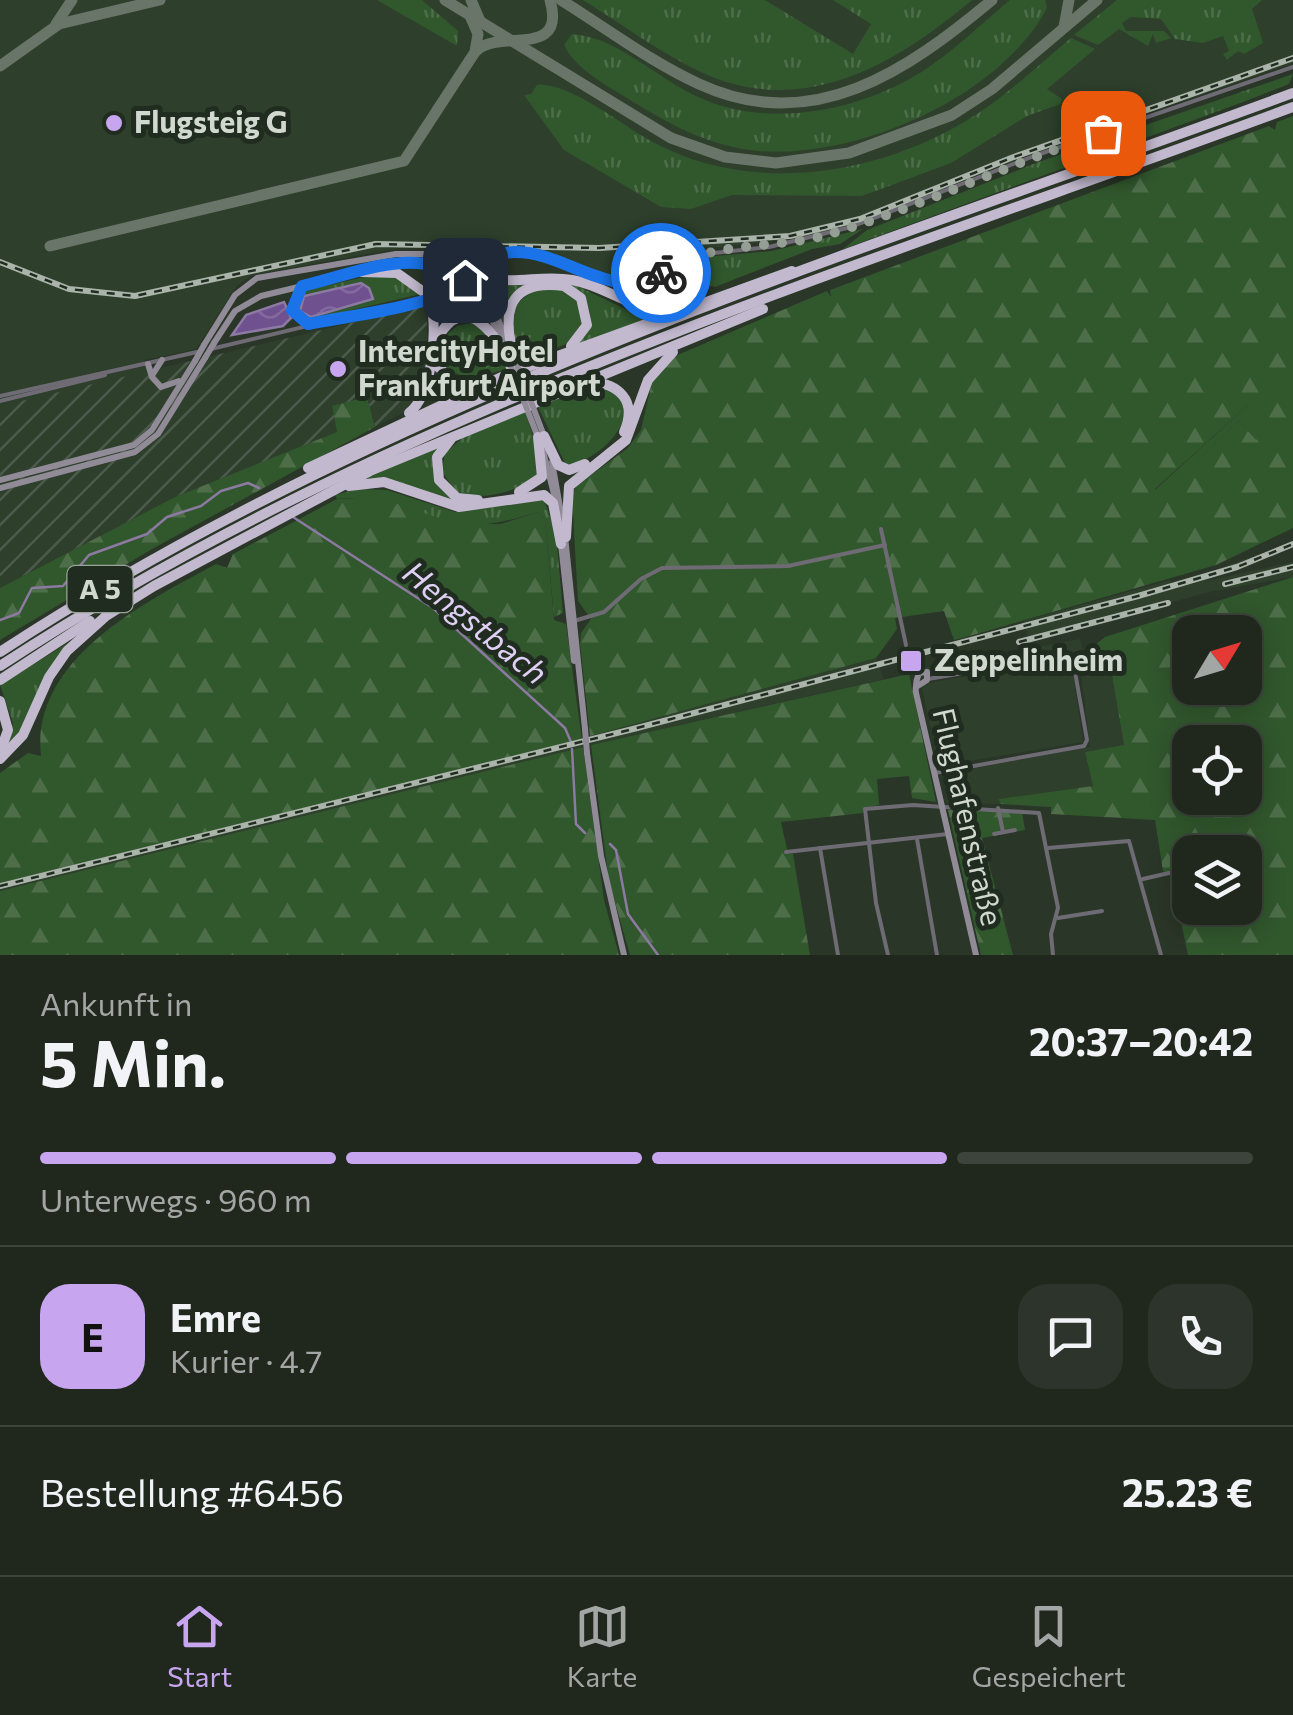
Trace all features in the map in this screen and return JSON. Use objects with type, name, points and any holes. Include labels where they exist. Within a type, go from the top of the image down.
[{"type":"highway","name":"A 5","points":[[0,652],[166,550],[262,499],[508,385],[1293,93]]},
{"type":"highway","name":"A 5","points":[[0,666],[150,574],[267,510],[427,434],[822,280],[1293,107]]},
{"type":"highway","points":[[512,369],[494,333],[480,321],[455,321],[437,339],[436,363],[454,382],[471,385],[694,303],[844,258]]},
{"type":"highway","points":[[451,263],[474,280],[572,280],[626,304],[649,309],[694,303]]},
{"type":"highway","points":[[362,272],[398,273],[425,293],[431,304],[434,324],[426,392],[418,406],[392,425]]},
{"type":"highway","points":[[75,632],[216,550],[324,494],[470,427],[712,331],[822,280]]},
{"type":"highway","points":[[512,369],[506,334],[508,311],[520,295],[547,285],[574,292],[588,317],[578,340],[553,356]]},
{"type":"highway","points":[[564,543],[569,486],[626,440],[648,380],[660,362],[712,331]]},
{"type":"highway","points":[[262,499],[298,474],[392,425],[512,369]]},
{"type":"highway","points":[[541,437],[558,465],[569,470],[608,449],[626,430],[630,412],[621,392],[606,383],[578,383]]},
{"type":"highway","points":[[470,427],[443,446],[436,466],[445,489],[465,500],[495,498],[535,485],[544,471],[541,437]]},
{"type":"highway","points":[[324,494],[384,482],[459,507],[541,494],[554,504],[564,543]]},
{"type":"highway","points":[[0,680],[75,632],[150,574]]},
{"type":"highway","points":[[0,756],[23,735],[56,665],[106,616]]},
{"type":"highway","points":[[0,701],[8,730],[0,756]]},
{"type":"highway","points":[[0,709],[4,726],[0,738]]},
{"type":"street","points":[[0,399],[442,294],[489,258],[510,252],[537,256],[618,284],[640,284],[692,256],[770,247],[851,227],[1034,156],[1293,66]]},
{"type":"street","points":[[0,484],[134,445],[152,430],[235,295],[257,278],[396,254],[422,254],[451,263]]},
{"type":"street","points":[[0,484],[135,452],[158,434],[204,358],[243,306],[302,286],[409,262],[462,271]]},
{"type":"street","points":[[474,280],[492,305],[512,369],[541,437],[564,543],[580,687]]},
{"type":"street","points":[[302,286],[292,310],[308,324]]},
{"type":"street","points":[[154,380],[154,369],[162,360]]},
{"type":"street","points":[[148,364],[154,380],[170,387],[187,374]]},
{"type":"street","points":[[881,529],[906,644]]},
{"type":"street","points":[[576,638],[588,618],[662,568],[788,566],[884,544]]},
{"type":"street","points":[[572,619],[588,618]]},
{"type":"street","points":[[572,619],[600,856],[624,955]]},
{"type":"street","points":[[928,679],[1072,655],[1087,740],[1081,747],[934,773]]},
{"type":"street","name":"Flughafenstraße","points":[[928,679],[927,672],[920,672],[916,688],[976,955]]},
{"type":"street","points":[[888,955],[865,810],[942,806],[1038,812],[1057,918],[1050,934],[1053,955]]},
{"type":"street","points":[[998,808],[1003,832]]},
{"type":"street","points":[[994,834],[1015,830]]},
{"type":"street","points":[[786,852],[948,834]]},
{"type":"street","points":[[917,839],[937,955]]},
{"type":"street","points":[[1046,848],[1127,841],[1143,879],[1161,955]]},
{"type":"street","points":[[820,848],[838,955]]},
{"type":"street","points":[[1143,879],[1168,873]]},
{"type":"street","points":[[1057,918],[1102,911]]},
{"type":"shaded area","points":[[0,0],[1293,0],[1293,63],[1033,153],[842,227],[800,238],[692,250],[656,264],[634,280],[614,280],[524,250],[411,246],[252,275],[237,286],[196,349],[144,360],[148,378],[0,476]]},
{"type":"shaded area","points":[[427,305],[427,376],[422,392],[407,411],[375,427],[367,397],[332,407],[338,432],[175,497],[0,588],[0,406]]},
{"type":"shaded area","points":[[1293,542],[1293,547],[1205,581],[1293,562],[1293,577],[1209,592],[1030,642],[1023,621],[1170,580],[1172,585]]},
{"type":"shaded area","points":[[1080,639],[1084,655],[1108,652],[1124,745],[1088,766],[1093,786],[999,800],[1000,804],[947,803],[943,774],[1090,747],[1079,658],[1070,652],[936,676],[924,668]]},
{"type":"shaded area","points":[[876,658],[884,679],[591,745],[590,736]]},
{"type":"shaded area","points":[[1071,658],[1083,742],[939,766],[921,684]]},
{"type":"shaded area","points":[[582,740],[583,747],[0,891],[0,883]]},
{"type":"green space","points":[[377,0],[422,0],[458,31],[457,46]]},
{"type":"green space","points":[[583,0],[765,0],[853,54],[871,24],[833,0],[972,0],[880,64],[812,87],[776,90],[739,85],[701,72]]},
{"type":"green space","points":[[1010,0],[1045,0],[1047,8],[1025,40],[996,69],[961,95],[881,133],[798,151],[742,149],[677,127],[594,77],[564,45],[572,34],[602,41],[686,91],[714,103],[743,111],[804,112],[865,99],[920,73]]},
{"type":"green space","points":[[1117,0],[1262,0],[1252,9],[1263,43],[1244,54],[1238,51],[1227,60],[1223,54],[1229,51],[1223,36],[1203,43],[1175,39],[1161,19],[1131,17],[1122,23],[1126,31],[1164,31],[1171,38],[1156,43],[1153,34],[1148,46],[1119,29],[1098,45],[1074,35]]},
{"type":"green space","points":[[1071,38],[1095,49],[1047,89],[1062,99],[1060,104],[1027,116],[951,163],[862,196],[732,195],[691,209],[661,207],[564,150],[524,95],[531,94],[537,85],[564,90],[651,141],[690,158],[731,169],[817,171],[901,152],[940,135],[990,105]]},
{"type":"green space","points":[[1293,74],[1289,84],[1243,102],[843,249],[867,230],[1036,163]]},
{"type":"green space","points":[[1293,116],[1293,528],[1216,565],[954,640],[944,611],[895,618],[897,629],[876,658],[590,736],[580,643],[581,633],[591,619],[578,601],[572,496],[576,486],[628,448],[641,430],[652,382],[673,357],[827,291],[831,297],[830,290],[1269,126],[1275,130],[1277,122]],"holes":[[[1248,405],[1269,429],[1256,440],[1239,421],[1159,494],[1155,489]]]},
{"type":"green space","points":[[863,229],[840,244],[812,249],[715,287],[701,283],[701,291],[680,297],[649,299],[618,290],[653,285],[690,261],[701,263],[704,257],[772,251]]},
{"type":"green space","points":[[373,275],[398,277],[421,294],[313,319],[297,313],[295,307],[303,291]]},
{"type":"green space","points":[[475,278],[504,286],[543,284],[529,287],[513,301],[502,324],[492,300]]},
{"type":"green space","points":[[571,283],[627,310],[657,315],[578,344],[589,325],[589,309],[580,295],[566,286],[552,284]]},
{"type":"green space","points":[[541,289],[565,290],[578,299],[582,326],[570,342],[521,364],[513,329],[515,310],[528,295]]},
{"type":"green space","points":[[481,325],[508,369],[467,379],[444,367],[444,337],[457,326]]},
{"type":"green space","points":[[585,387],[607,390],[620,398],[624,410],[622,423],[600,450],[566,465],[537,405]]},
{"type":"green space","points":[[367,397],[375,427],[152,549],[0,640],[0,588],[175,497],[337,432],[332,406]]},
{"type":"green space","points":[[1249,404],[1270,429],[1256,441],[1239,421],[1159,495],[1155,490]]},
{"type":"green space","points":[[525,410],[536,445],[538,475],[500,493],[457,493],[442,472],[445,453],[465,436]]},
{"type":"green space","points":[[440,445],[434,464],[436,480],[446,493],[463,504],[407,485],[352,483]]},
{"type":"green space","points":[[357,489],[387,490],[455,512],[544,500],[556,533],[563,613],[554,617],[545,519],[538,512],[492,523],[456,524],[381,501],[337,499],[335,495]]},
{"type":"green space","points":[[377,497],[456,524],[501,524],[538,512],[545,519],[554,620],[566,624],[582,740],[0,883],[0,773],[28,753],[41,756],[42,721],[54,690],[73,663],[127,616],[216,564],[227,568],[233,554],[337,499]]},
{"type":"green space","points":[[1293,577],[1293,955],[1188,955],[1182,925],[1262,925],[1262,835],[1172,835],[1172,880],[1163,871],[1155,820],[1051,814],[1051,807],[1000,804],[999,799],[1093,786],[1085,752],[1124,745],[1108,652],[1091,654],[1090,649],[1105,637],[1172,616],[1172,705],[1262,705],[1262,615],[1174,615]]},
{"type":"green space","points":[[76,638],[24,730],[7,748],[13,723],[0,685]]},
{"type":"green space","points":[[909,674],[936,802],[912,798],[909,776],[877,779],[879,805],[863,808],[863,813],[781,822],[788,854],[793,854],[810,955],[630,955],[609,881],[591,745]]},
{"type":"green space","points":[[583,747],[604,900],[619,955],[0,955],[0,891]]},
{"type":"green space","points":[[948,810],[1022,812],[1025,830],[982,838],[1013,955],[981,955]]},
{"type":"water","points":[[361,283],[369,288],[373,299],[311,317],[300,311],[304,296]]},
{"type":"water","points":[[284,302],[291,318],[283,326],[232,335],[246,315]]},
{"type":"waterway","points":[[0,620],[19,613],[32,588],[63,586],[89,555],[147,534],[167,517],[201,506],[221,491],[248,483],[259,488]]},
{"type":"waterway","name":"Hengstbach","points":[[293,517],[433,608],[565,728],[571,742]]},
{"type":"waterway","name":"Hengstbach","points":[[572,749],[576,824],[585,833]]},
{"type":"waterway","name":"Hengstbach","points":[[610,844],[616,850],[628,914],[658,955]]},
{"type":"taxiway","points":[[56,24],[72,0]]},
{"type":"taxiway","points":[[0,66],[59,24],[160,0]]},
{"type":"taxiway","points":[[445,0],[671,138],[725,157],[776,163],[849,153],[952,115],[992,89],[1097,0]]},
{"type":"taxiway","points":[[471,0],[480,21]]},
{"type":"taxiway","points":[[476,51],[486,45],[540,36],[549,30],[553,18],[550,0]]},
{"type":"taxiway","points":[[561,0],[699,84],[741,98],[781,103],[820,99],[857,88],[892,71],[927,50],[992,0]]},
{"type":"taxiway","points":[[1064,27],[1069,0]]},
{"type":"taxiway","points":[[50,246],[404,161],[475,52],[478,34],[471,18]]},
{"type":"railway","points":[[0,262],[69,289],[135,296],[376,244],[599,248],[790,236],[860,219],[1011,158],[1293,58]]},
{"type":"railway","points":[[0,886],[637,728],[1138,596],[1237,567],[1293,544]]},
{"type":"railway","points":[[1225,584],[1293,567]]},
{"type":"railway","points":[[1019,642],[1168,603]]},
{"type":"way so far","points":[[661,273],[696,255],[770,247],[828,234],[1103,133]]},
{"type":"place","name":"Flugsteig G","points":[[114,123]]},
{"type":"place","name":"IntercityHotel Frankfurt Airport","points":[[338,369]]},
{"type":"place","name":"Zeppelinheim","points":[[911,661]]},
{"type":"route","points":[[465,280],[462,278],[458,275],[451,271],[421,262],[386,265],[302,286],[294,297],[292,310],[308,324],[442,294],[454,287],[460,282],[477,266],[489,258],[510,252],[528,253],[623,284],[640,284],[661,273]]}]
